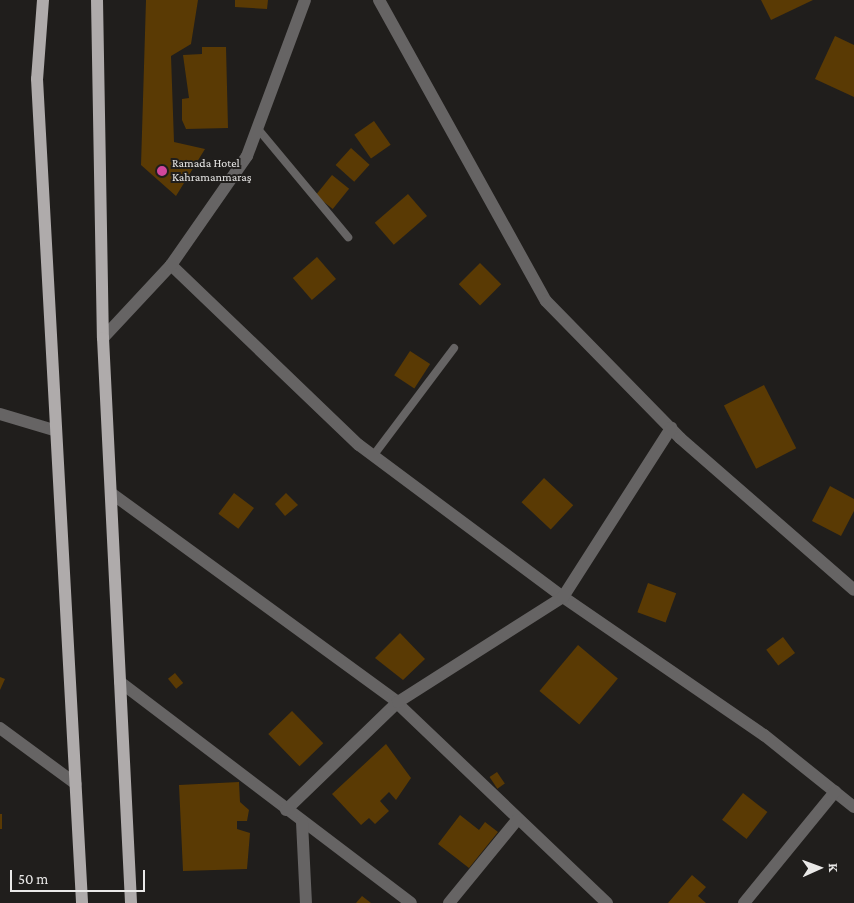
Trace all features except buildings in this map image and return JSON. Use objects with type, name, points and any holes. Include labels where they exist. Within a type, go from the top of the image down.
[{"type":"main road","points":[[43,0],[38,79],[54,430],[82,903]]},
{"type":"main road","points":[[97,0],[103,338],[131,903]]},
{"type":"street","points":[[103,338],[171,265],[247,156],[305,0]]},
{"type":"street","points":[[379,0],[546,301],[671,428],[854,590]]},
{"type":"street","points":[[171,265],[373,456],[563,597],[764,735],[854,807]]},
{"type":"street","points":[[0,414],[54,430]]},
{"type":"street","points":[[286,810],[397,702],[563,597],[671,428]]},
{"type":"street","points":[[111,493],[397,702],[517,820],[607,903]]},
{"type":"street","points":[[120,682],[286,810],[411,903]]},
{"type":"street","points":[[0,728],[76,784]]},
{"type":"street","points":[[744,903],[834,792]]},
{"type":"street","points":[[450,903],[517,820]]},
{"type":"street","points":[[302,822],[306,903]]},
{"type":"lane","points":[[258,129],[348,237]]},
{"type":"lane","points":[[373,456],[454,348]]},
{"type":"place","name":"Ramada Hotel Kahramanmaraş","points":[[162,171]]}]
